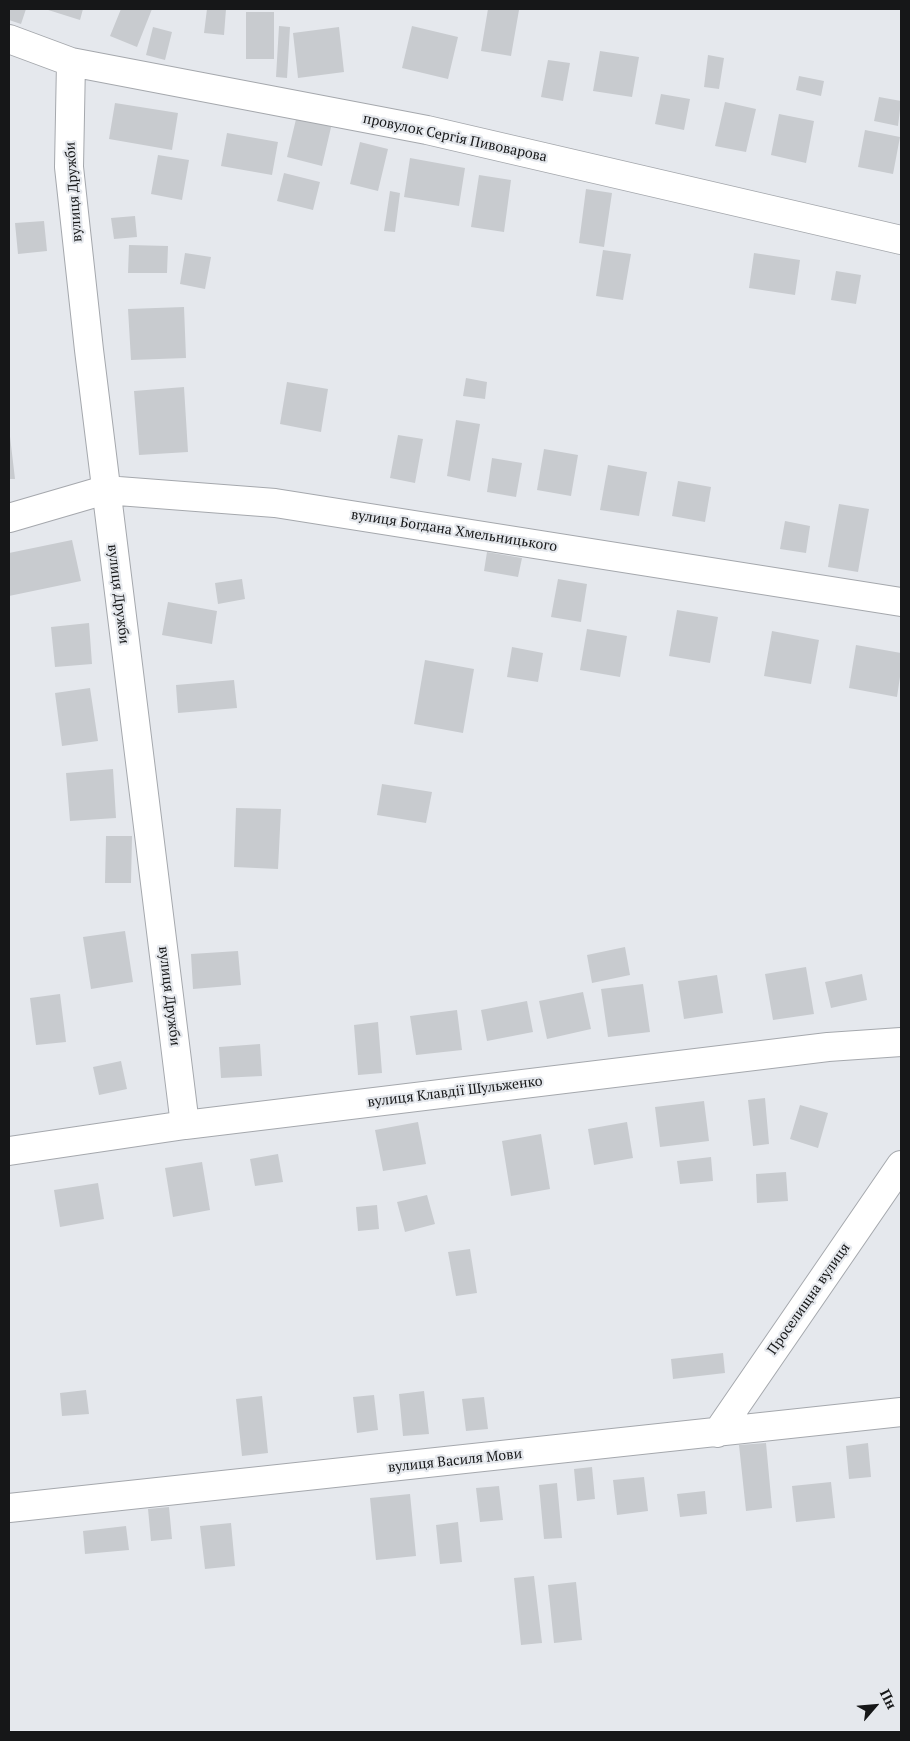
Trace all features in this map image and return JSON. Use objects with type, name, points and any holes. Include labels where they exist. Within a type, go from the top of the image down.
[{"type":"street","name":"провулок Сергія Пивоварова","points":[[9,39],[71,62],[427,130],[901,240]]},
{"type":"street","name":"вулиця Дружби","points":[[71,62],[70,167],[105,490],[185,1125]]},
{"type":"street","name":"вулиця Богдана Хмельницького","points":[[9,518],[105,490],[275,503],[901,602]]},
{"type":"street","name":"вулиця Клавдії Шульженко","points":[[9,1151],[185,1125],[828,1047],[901,1042]]},
{"type":"street","name":"Проселищна вулиця","points":[[717,1433],[901,1165]]},
{"type":"street","name":"вулиця Василя Мови","points":[[9,1508],[901,1412]]},
{"type":"building","points":[[9,9],[26,9],[21,24],[9,20]]},
{"type":"building","points":[[45,9],[83,9],[80,20]]},
{"type":"building","points":[[121,9],[152,9],[137,47],[110,36]]},
{"type":"building","points":[[207,9],[226,9],[224,35],[204,33]]},
{"type":"building","points":[[488,9],[519,10],[511,56],[481,51]]},
{"type":"building","points":[[246,12],[274,12],[274,59],[246,59]]},
{"type":"building","points":[[279,26],[290,27],[287,78],[276,77]]},
{"type":"building","points":[[412,26],[458,37],[448,79],[402,68]]},
{"type":"building","points":[[153,27],[172,32],[165,60],[146,55]]},
{"type":"building","points":[[339,27],[344,72],[298,78],[293,33]]},
{"type":"building","points":[[600,51],[639,57],[632,97],[593,91]]},
{"type":"building","points":[[708,55],[724,58],[719,89],[704,87]]},
{"type":"building","points":[[548,60],[570,63],[563,101],[541,97]]},
{"type":"building","points":[[799,76],[824,81],[821,96],[796,90]]},
{"type":"building","points":[[661,94],[690,99],[684,130],[655,124]]},
{"type":"building","points":[[879,97],[901,101],[898,126],[874,121]]},
{"type":"building","points":[[725,102],[756,109],[746,152],[715,146]]},
{"type":"building","points":[[115,103],[178,113],[172,150],[109,139]]},
{"type":"building","points":[[779,114],[814,121],[806,163],[771,155]]},
{"type":"building","points":[[297,115],[332,123],[322,166],[287,157]]},
{"type":"building","points":[[865,130],[900,137],[893,174],[858,167]]},
{"type":"building","points":[[227,133],[278,142],[272,175],[221,166]]},
{"type":"building","points":[[360,142],[388,149],[378,191],[350,184]]},
{"type":"building","points":[[158,155],[189,160],[182,200],[151,194]]},
{"type":"building","points":[[410,158],[465,168],[459,206],[404,197]]},
{"type":"building","points":[[284,173],[320,182],[313,210],[277,201]]},
{"type":"building","points":[[479,175],[511,180],[504,232],[471,227]]},
{"type":"building","points":[[586,189],[612,193],[604,247],[579,243]]},
{"type":"building","points":[[390,191],[400,193],[395,232],[384,231]]},
{"type":"building","points":[[135,216],[137,237],[114,239],[111,218]]},
{"type":"building","points":[[44,221],[47,251],[18,254],[15,223]]},
{"type":"building","points":[[129,245],[168,246],[167,273],[128,273]]},
{"type":"building","points":[[603,250],[631,254],[623,300],[596,296]]},
{"type":"building","points":[[185,253],[211,257],[205,289],[180,284]]},
{"type":"building","points":[[754,253],[800,260],[795,295],[749,288]]},
{"type":"building","points":[[836,271],[861,275],[856,304],[831,300]]},
{"type":"building","points":[[184,307],[186,358],[131,360],[128,309]]},
{"type":"building","points":[[466,378],[487,382],[485,399],[463,396]]},
{"type":"building","points":[[287,382],[328,389],[321,432],[280,424]]},
{"type":"building","points":[[184,387],[188,452],[139,455],[134,391]]},
{"type":"building","points":[[456,420],[480,424],[470,481],[447,476]]},
{"type":"building","points":[[9,428],[15,479],[9,479]]},
{"type":"building","points":[[398,435],[423,439],[415,483],[390,478]]},
{"type":"building","points":[[544,449],[578,455],[571,496],[537,490]]},
{"type":"building","points":[[492,458],[522,463],[516,497],[487,492]]},
{"type":"building","points":[[608,465],[647,472],[639,516],[600,510]]},
{"type":"building","points":[[678,481],[711,487],[705,522],[672,516]]},
{"type":"building","points":[[839,504],[869,509],[858,572],[828,567]]},
{"type":"building","points":[[785,521],[810,526],[806,553],[780,549]]},
{"type":"building","points":[[72,540],[81,581],[9,596],[9,553]]},
{"type":"building","points":[[487,552],[522,558],[518,577],[484,571]]},
{"type":"building","points":[[242,579],[245,599],[218,604],[215,583]]},
{"type":"building","points":[[558,579],[587,584],[581,622],[551,617]]},
{"type":"building","points":[[168,602],[217,611],[212,644],[162,635]]},
{"type":"building","points":[[677,610],[718,617],[710,663],[669,656]]},
{"type":"building","points":[[89,623],[92,664],[55,667],[51,627]]},
{"type":"building","points":[[587,629],[627,636],[620,677],[580,670]]},
{"type":"building","points":[[772,631],[819,640],[811,684],[764,676]]},
{"type":"building","points":[[856,645],[901,653],[901,670],[897,697],[849,688]]},
{"type":"building","points":[[512,647],[543,653],[538,682],[507,677]]},
{"type":"building","points":[[425,660],[474,669],[463,733],[414,724]]},
{"type":"building","points":[[234,680],[237,708],[178,713],[176,685]]},
{"type":"building","points":[[90,688],[98,741],[62,746],[55,693]]},
{"type":"building","points":[[113,769],[116,818],[70,821],[66,773]]},
{"type":"building","points":[[382,784],[432,792],[426,823],[377,815]]},
{"type":"building","points":[[236,808],[281,809],[278,869],[234,867]]},
{"type":"building","points":[[106,836],[132,836],[131,883],[105,883]]},
{"type":"building","points":[[125,931],[133,982],[91,989],[83,937]]},
{"type":"building","points":[[625,947],[630,975],[592,983],[587,955]]},
{"type":"building","points":[[238,951],[241,985],[193,989],[191,954]]},
{"type":"building","points":[[806,967],[814,1014],[773,1020],[765,974]]},
{"type":"building","points":[[862,974],[867,1000],[831,1008],[825,982]]},
{"type":"building","points":[[717,975],[723,1013],[684,1019],[678,981]]},
{"type":"building","points":[[643,984],[650,1032],[608,1037],[601,989]]},
{"type":"building","points":[[583,992],[591,1029],[547,1039],[539,1001]]},
{"type":"building","points":[[60,994],[66,1042],[36,1045],[30,998]]},
{"type":"building","points":[[527,1001],[533,1032],[487,1041],[481,1010]]},
{"type":"building","points":[[457,1010],[462,1050],[416,1055],[410,1016]]},
{"type":"building","points":[[378,1022],[382,1073],[358,1075],[354,1025]]},
{"type":"building","points":[[260,1044],[262,1076],[221,1078],[219,1047]]},
{"type":"building","points":[[121,1061],[127,1089],[99,1095],[93,1067]]},
{"type":"building","points":[[765,1098],[769,1144],[753,1146],[748,1100]]},
{"type":"building","points":[[704,1101],[709,1141],[660,1147],[655,1107]]},
{"type":"building","points":[[800,1105],[828,1113],[818,1148],[790,1139]]},
{"type":"building","points":[[418,1122],[426,1164],[383,1171],[375,1130]]},
{"type":"building","points":[[627,1122],[633,1158],[594,1165],[588,1129]]},
{"type":"building","points":[[541,1134],[550,1189],[511,1196],[502,1141]]},
{"type":"building","points":[[278,1154],[283,1182],[255,1186],[250,1159]]},
{"type":"building","points":[[711,1157],[713,1181],[680,1184],[677,1161]]},
{"type":"building","points":[[202,1162],[210,1210],[173,1217],[165,1168]]},
{"type":"building","points":[[786,1172],[788,1201],[757,1203],[756,1174]]},
{"type":"building","points":[[98,1183],[104,1219],[60,1227],[54,1190]]},
{"type":"building","points":[[427,1195],[435,1224],[405,1232],[397,1202]]},
{"type":"building","points":[[377,1205],[379,1229],[358,1231],[356,1207]]},
{"type":"building","points":[[470,1249],[477,1293],[456,1296],[448,1252]]},
{"type":"building","points":[[723,1353],[725,1373],[673,1379],[671,1359]]},
{"type":"building","points":[[86,1390],[89,1414],[62,1416],[60,1393]]},
{"type":"building","points":[[424,1391],[429,1434],[403,1436],[399,1394]]},
{"type":"building","points":[[374,1395],[378,1430],[357,1433],[353,1397]]},
{"type":"building","points":[[262,1396],[268,1453],[242,1456],[236,1399]]},
{"type":"building","points":[[484,1397],[488,1429],[466,1431],[462,1399]]},
{"type":"building","points":[[766,1443],[772,1508],[746,1511],[739,1445]]},
{"type":"building","points":[[868,1443],[871,1477],[849,1479],[846,1446]]},
{"type":"building","points":[[592,1467],[595,1499],[577,1501],[574,1469]]},
{"type":"building","points":[[644,1477],[648,1511],[617,1515],[613,1480]]},
{"type":"building","points":[[831,1482],[835,1518],[796,1522],[792,1486]]},
{"type":"building","points":[[557,1483],[562,1538],[544,1539],[539,1485]]},
{"type":"building","points":[[499,1486],[503,1520],[480,1522],[476,1488]]},
{"type":"building","points":[[705,1491],[707,1514],[680,1517],[677,1494]]},
{"type":"building","points":[[410,1494],[416,1556],[376,1560],[370,1498]]},
{"type":"building","points":[[169,1507],[172,1539],[151,1541],[148,1509]]},
{"type":"building","points":[[458,1522],[462,1562],[440,1564],[436,1525]]},
{"type":"building","points":[[231,1523],[235,1566],[205,1569],[200,1526]]},
{"type":"building","points":[[126,1526],[129,1550],[85,1554],[83,1531]]},
{"type":"building","points":[[534,1576],[542,1643],[521,1645],[514,1578]]},
{"type":"building","points":[[576,1582],[582,1640],[554,1643],[548,1585]]}]
